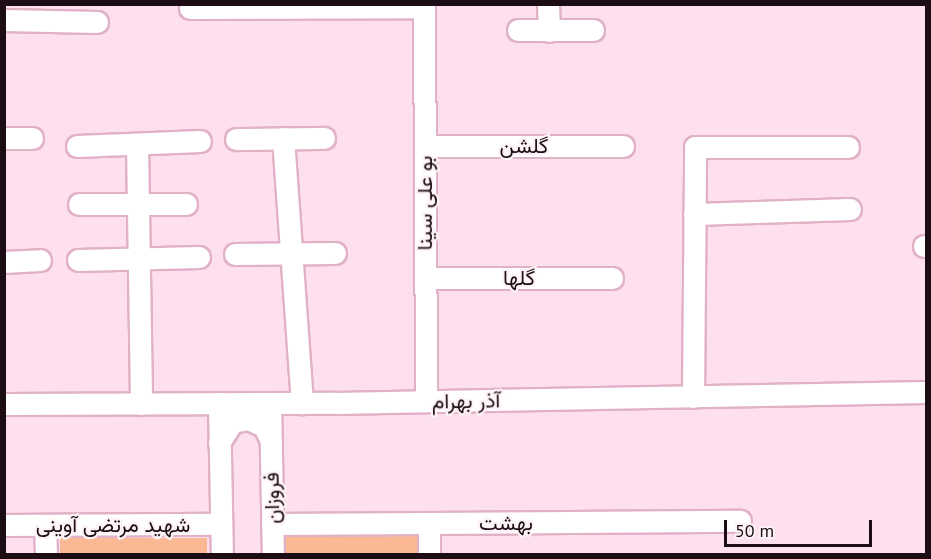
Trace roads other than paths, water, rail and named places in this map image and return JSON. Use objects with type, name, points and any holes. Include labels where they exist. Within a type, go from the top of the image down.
[{"type":"street","points":[[548,4],[549,31]]},
{"type":"street","points":[[190,8],[424,6]]},
{"type":"street","name":"بو علی سینا","points":[[424,6],[426,401]]},
{"type":"street","points":[[4,20],[97,22]]},
{"type":"street","points":[[518,30],[593,30]]},
{"type":"street","points":[[4,138],[32,138]]},
{"type":"street","points":[[283,138],[302,403]]},
{"type":"street","points":[[236,139],[324,138]]},
{"type":"street","points":[[77,146],[200,141]]},
{"type":"street","points":[[137,144],[141,404]]},
{"type":"street","name":"گلشن","points":[[425,146],[623,146]]},
{"type":"street","points":[[693,397],[695,147],[848,147]]},
{"type":"street","points":[[80,204],[186,204]]},
{"type":"street","points":[[694,214],[850,209]]},
{"type":"street","points":[[235,254],[335,253]]},
{"type":"street","points":[[78,260],[199,257]]},
{"type":"street","points":[[4,262],[40,260]]},
{"type":"street","name":"گلها","points":[[426,278],[612,278]]},
{"type":"street","name":"آذر بهرام","points":[[4,404],[302,403],[927,392]]},
{"type":"street","name":"فروزان","points":[[270,403],[273,555]]},
{"type":"street","points":[[219,404],[222,555]]},
{"type":"street","points":[[219,443],[225,427],[240,419],[257,421],[271,441]]},
{"type":"street","name":"بهشت","points":[[272,524],[740,521]]},
{"type":"street","points":[[429,523],[429,555]]},
{"type":"street","name":"شهید مرتضی آوینی","points":[[4,525],[221,524]]},
{"type":"street","points":[[45,525],[46,555]]}]
